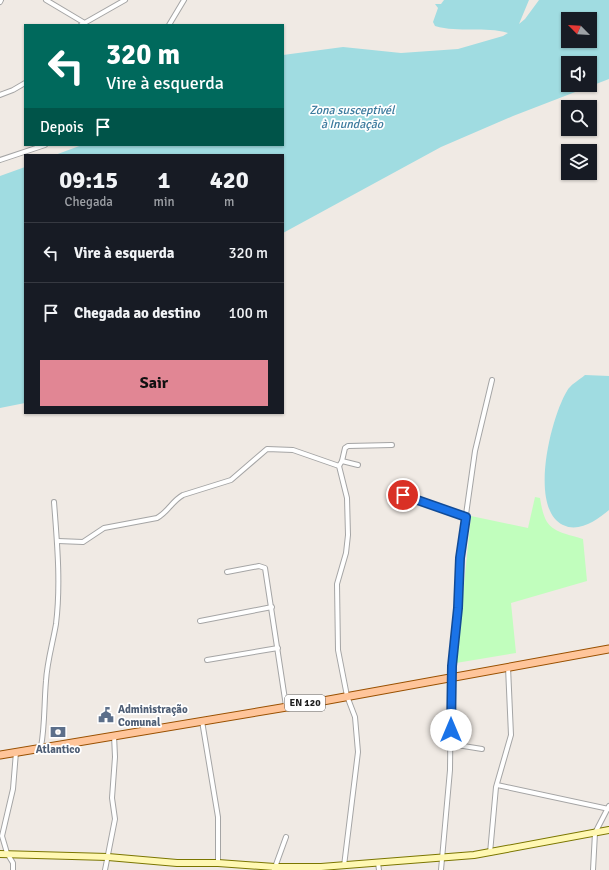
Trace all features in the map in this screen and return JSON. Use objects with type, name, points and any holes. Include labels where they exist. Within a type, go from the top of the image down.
[{"type":"main road","name":"EN 120","points":[[0,755],[347,696],[451,676],[609,649]]},
{"type":"street","points":[[46,0],[82,24],[125,0]]},
{"type":"street","points":[[170,24],[184,0]]},
{"type":"street","points":[[0,95],[24,84]]},
{"type":"street","points":[[0,160],[42,146]]},
{"type":"street","points":[[440,870],[451,744],[451,676],[458,608],[460,558],[481,419],[492,380]]},
{"type":"street","points":[[344,866],[358,752],[355,717],[347,696],[339,653],[336,600],[337,579],[346,553],[348,503],[339,466],[342,461],[345,448],[348,446],[392,446]]},
{"type":"street","points":[[58,541],[83,542],[102,529],[157,518],[163,515],[177,498],[225,483],[235,477],[267,449],[293,450],[339,466]]},
{"type":"street","points":[[342,461],[358,465]]},
{"type":"street","points":[[392,491],[466,517]]},
{"type":"street","points":[[41,747],[44,729],[43,706],[46,680],[56,622],[58,541],[54,502]]},
{"type":"street","points":[[227,572],[259,566],[265,568],[286,706]]},
{"type":"street","points":[[200,621],[272,607]]},
{"type":"street","points":[[207,660],[278,648]]},
{"type":"street","points":[[490,853],[497,785],[511,735],[508,666]]},
{"type":"street","points":[[202,721],[218,817],[218,863]]},
{"type":"street","points":[[105,870],[116,819],[112,798],[115,757],[114,735]]},
{"type":"street","points":[[451,744],[482,749]]},
{"type":"street","points":[[13,870],[12,860],[3,853],[2,836],[12,796],[16,752]]},
{"type":"street","points":[[497,785],[608,808],[595,833],[593,870]]},
{"type":"street","points":[[3,853],[108,857],[177,863],[218,863],[274,869],[344,866],[490,853],[609,830]]},
{"type":"street","points":[[274,869],[286,837]]},
{"type":"street","points":[[378,863],[379,870]]},
{"type":"green space","points":[[535,497],[540,498],[545,517],[552,528],[583,539],[587,581],[511,603],[516,653],[456,663],[471,516],[528,528]]},
{"type":"water","name":"Zona susceptivél à Inundação","points":[[444,0],[529,0],[519,24],[525,19],[539,0],[609,0],[609,79],[597,84],[597,56],[561,56],[561,92],[575,92],[513,116],[441,147],[284,232],[284,154],[58,154],[79,146],[284,146],[284,55],[343,47],[401,53],[458,49],[503,36],[508,33],[490,30],[453,29],[435,26],[433,22],[438,8],[435,4],[441,4]]},
{"type":"water","points":[[24,167],[24,403],[0,408],[0,176]]},
{"type":"water","points":[[585,375],[609,376],[609,510],[588,524],[569,527],[563,525],[552,515],[547,501],[545,482],[546,461],[549,440],[561,404],[568,389]]},
{"type":"place","name":"Administração Comunal","points":[[106,715]]},
{"type":"place","name":"Atlantico","points":[[58,732]]},
{"type":"route","points":[[403,495],[466,517],[460,558],[458,608],[451,676],[451,730]]}]
